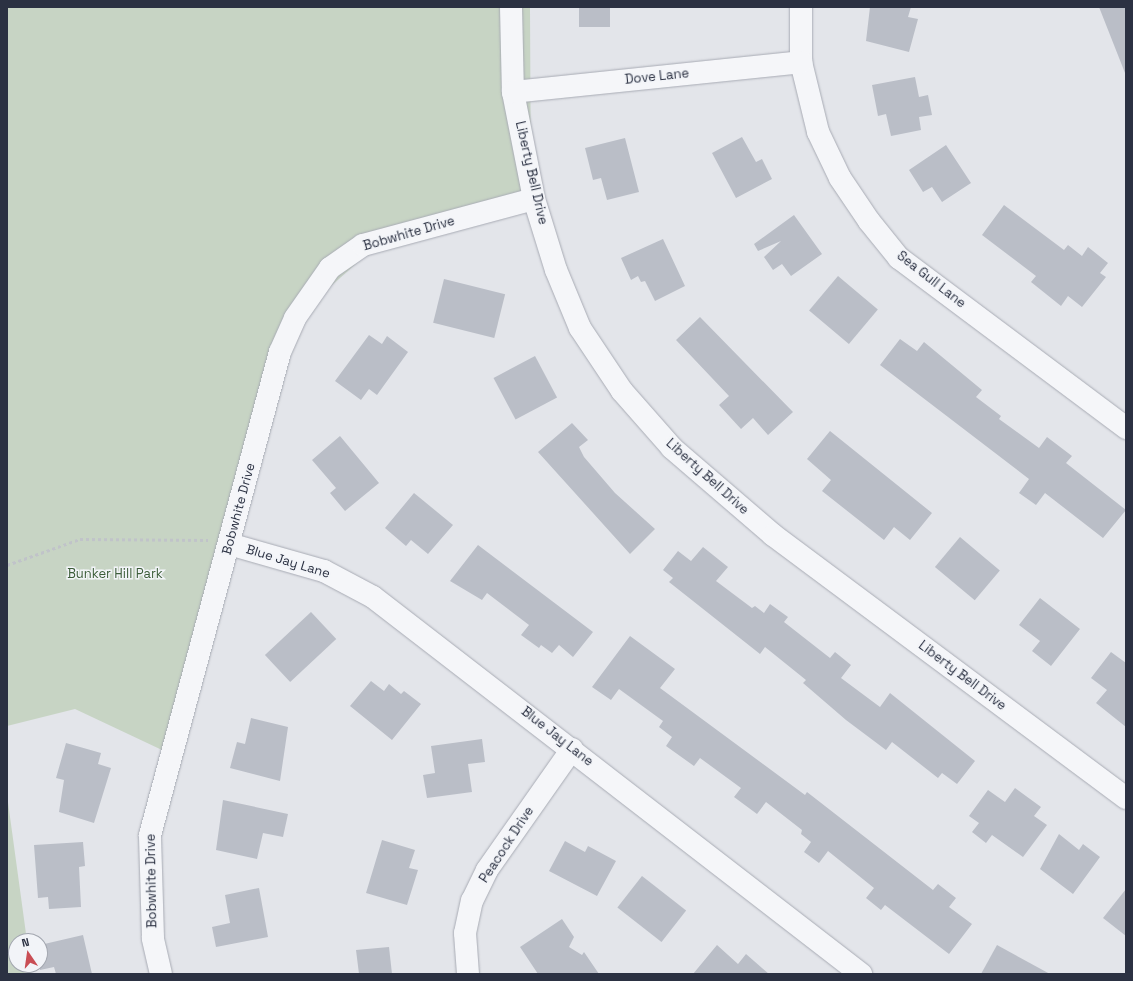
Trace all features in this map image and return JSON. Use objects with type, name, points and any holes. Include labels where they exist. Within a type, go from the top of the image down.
[{"type":"street","name":"Liberty Bell Drive","points":[[511,7],[513,92],[534,199],[556,270],[580,328],[622,391],[672,448],[773,535],[1126,798]]},
{"type":"street","name":"Sea Gull Lane","points":[[800,7],[801,62],[818,132],[840,178],[899,258],[1126,428]]},
{"type":"street","name":"Dove Lane","points":[[513,92],[801,62]]},
{"type":"street","name":"Bobwhite Drive","points":[[161,974],[153,938],[150,835],[280,352],[295,318],[330,268],[363,245],[534,199]]},
{"type":"street","name":"Blue Jay Lane","points":[[229,544],[324,571],[373,597],[572,748],[861,974]]},
{"type":"street","name":"Peacock Drive","points":[[468,974],[465,933],[472,901],[487,870],[572,748]]},
{"type":"path","points":[[7,565],[80,539],[202,539],[229,544]]},
{"type":"green space","name":"Bunker Hill Park","points":[[7,7],[530,7],[531,204],[367,254],[295,318],[179,758],[75,709],[7,726]]},
{"type":"green space","points":[[7,795],[26,933],[8,933],[8,973],[32,974],[7,974]]},
{"type":"building","points":[[579,7],[610,7],[610,27],[579,27]]},
{"type":"building","points":[[870,7],[911,7],[908,17],[918,19],[909,52],[866,41]]},
{"type":"building","points":[[1099,7],[1126,7],[1126,73],[1125,73]]},
{"type":"building","points":[[915,77],[919,97],[928,95],[932,115],[919,117],[921,130],[891,136],[886,114],[878,116],[872,85]]},
{"type":"building","points":[[742,137],[756,162],[762,159],[772,179],[736,198],[712,153]]},
{"type":"building","points":[[625,138],[639,192],[607,200],[601,178],[593,180],[585,148]]},
{"type":"building","points":[[946,145],[971,183],[942,202],[932,187],[923,192],[909,170]]},
{"type":"building","points":[[1004,205],[1064,250],[1068,245],[1082,256],[1088,247],[1108,263],[1100,273],[1106,277],[1082,307],[1068,296],[1061,306],[1031,282],[1036,276],[982,235]]},
{"type":"building","points":[[794,215],[822,254],[791,276],[782,264],[773,270],[764,257],[781,241],[758,251],[754,244]]},
{"type":"building","points":[[663,239],[685,286],[655,301],[645,281],[641,282],[638,276],[631,280],[621,258]]},
{"type":"building","points":[[838,276],[878,309],[849,344],[809,310]]},
{"type":"building","points":[[444,279],[505,294],[494,338],[433,323]]},
{"type":"building","points":[[700,317],[793,412],[768,435],[753,418],[741,429],[719,405],[729,396],[676,340]]},
{"type":"building","points":[[369,335],[382,344],[387,336],[408,352],[377,395],[369,389],[361,400],[335,381]]},
{"type":"building","points":[[900,339],[917,351],[924,342],[982,390],[976,397],[1001,416],[999,419],[1039,448],[1047,437],[1072,456],[1066,463],[1126,510],[1103,538],[1045,493],[1036,505],[1019,493],[1029,479],[880,365]]},
{"type":"building","points":[[535,356],[557,397],[516,420],[494,378]]},
{"type":"building","points":[[572,423],[588,440],[579,447],[584,457],[615,493],[655,529],[630,554],[538,452]]},
{"type":"building","points":[[830,431],[932,513],[910,540],[894,527],[884,540],[822,491],[831,480],[807,459]]},
{"type":"building","points":[[340,436],[379,483],[345,511],[330,493],[336,488],[312,460]]},
{"type":"building","points":[[414,493],[453,525],[428,554],[411,540],[406,546],[385,528]]},
{"type":"building","points":[[960,537],[1000,570],[975,600],[935,567]]},
{"type":"building","points":[[478,545],[593,632],[573,657],[559,645],[552,653],[541,645],[539,648],[521,635],[529,625],[487,593],[482,600],[450,581]]},
{"type":"building","points":[[703,547],[728,567],[716,581],[752,608],[755,606],[764,613],[770,604],[788,617],[784,622],[830,658],[835,652],[851,665],[841,678],[880,707],[890,693],[975,761],[957,784],[942,773],[938,778],[892,742],[886,750],[846,720],[803,683],[806,680],[765,647],[760,654],[669,582],[673,578],[663,570],[678,551],[691,561]]},
{"type":"building","points":[[1040,598],[1080,629],[1051,666],[1032,651],[1040,641],[1019,625]]},
{"type":"building","points":[[311,612],[336,639],[290,682],[265,655]]},
{"type":"building","points":[[630,636],[675,669],[660,688],[805,795],[807,792],[933,890],[938,884],[956,898],[949,907],[972,924],[949,954],[885,905],[881,910],[866,898],[874,888],[828,851],[819,863],[804,852],[811,842],[801,834],[802,830],[766,802],[757,814],[734,797],[741,788],[700,758],[694,766],[666,746],[672,737],[659,727],[663,721],[619,689],[611,700],[592,687]]},
{"type":"building","points":[[1111,652],[1126,663],[1126,727],[1096,703],[1107,690],[1091,678]]},
{"type":"building","points":[[371,681],[384,691],[389,684],[401,694],[404,691],[421,704],[392,740],[350,706]]},
{"type":"building","points":[[251,718],[288,727],[280,781],[230,768],[237,742],[245,744]]},
{"type":"building","points":[[482,739],[485,762],[468,764],[472,792],[427,798],[423,775],[435,773],[431,746]]},
{"type":"building","points":[[66,743],[101,753],[98,764],[111,768],[94,823],[59,812],[64,780],[56,778]]},
{"type":"building","points":[[1015,788],[1041,807],[1034,816],[1047,825],[1023,857],[992,835],[986,843],[972,832],[979,823],[969,816],[988,790],[1005,802]]},
{"type":"building","points":[[223,800],[288,814],[283,837],[263,833],[257,859],[216,850]]},
{"type":"building","points":[[1059,834],[1079,850],[1083,844],[1100,857],[1073,894],[1040,869]]},
{"type":"building","points":[[382,840],[415,850],[409,868],[418,870],[407,905],[366,893]]},
{"type":"building","points":[[565,841],[585,852],[588,846],[616,861],[597,896],[549,871]]},
{"type":"building","points":[[83,842],[85,866],[79,867],[81,907],[49,909],[48,897],[38,898],[34,845]]},
{"type":"building","points":[[642,876],[686,910],[662,942],[617,908]]},
{"type":"building","points":[[259,888],[268,937],[216,947],[212,927],[230,923],[225,895]]},
{"type":"building","points":[[1126,889],[1126,936],[1103,918]]},
{"type":"building","points":[[562,919],[574,937],[569,947],[582,955],[584,952],[599,974],[538,974],[520,947]]},
{"type":"building","points":[[83,935],[92,974],[56,974],[54,967],[48,968],[48,943]]},
{"type":"building","points":[[717,945],[738,964],[746,954],[769,974],[693,974]]},
{"type":"building","points":[[997,945],[1050,974],[981,974]]},
{"type":"building","points":[[389,947],[392,974],[359,974],[356,950]]}]
